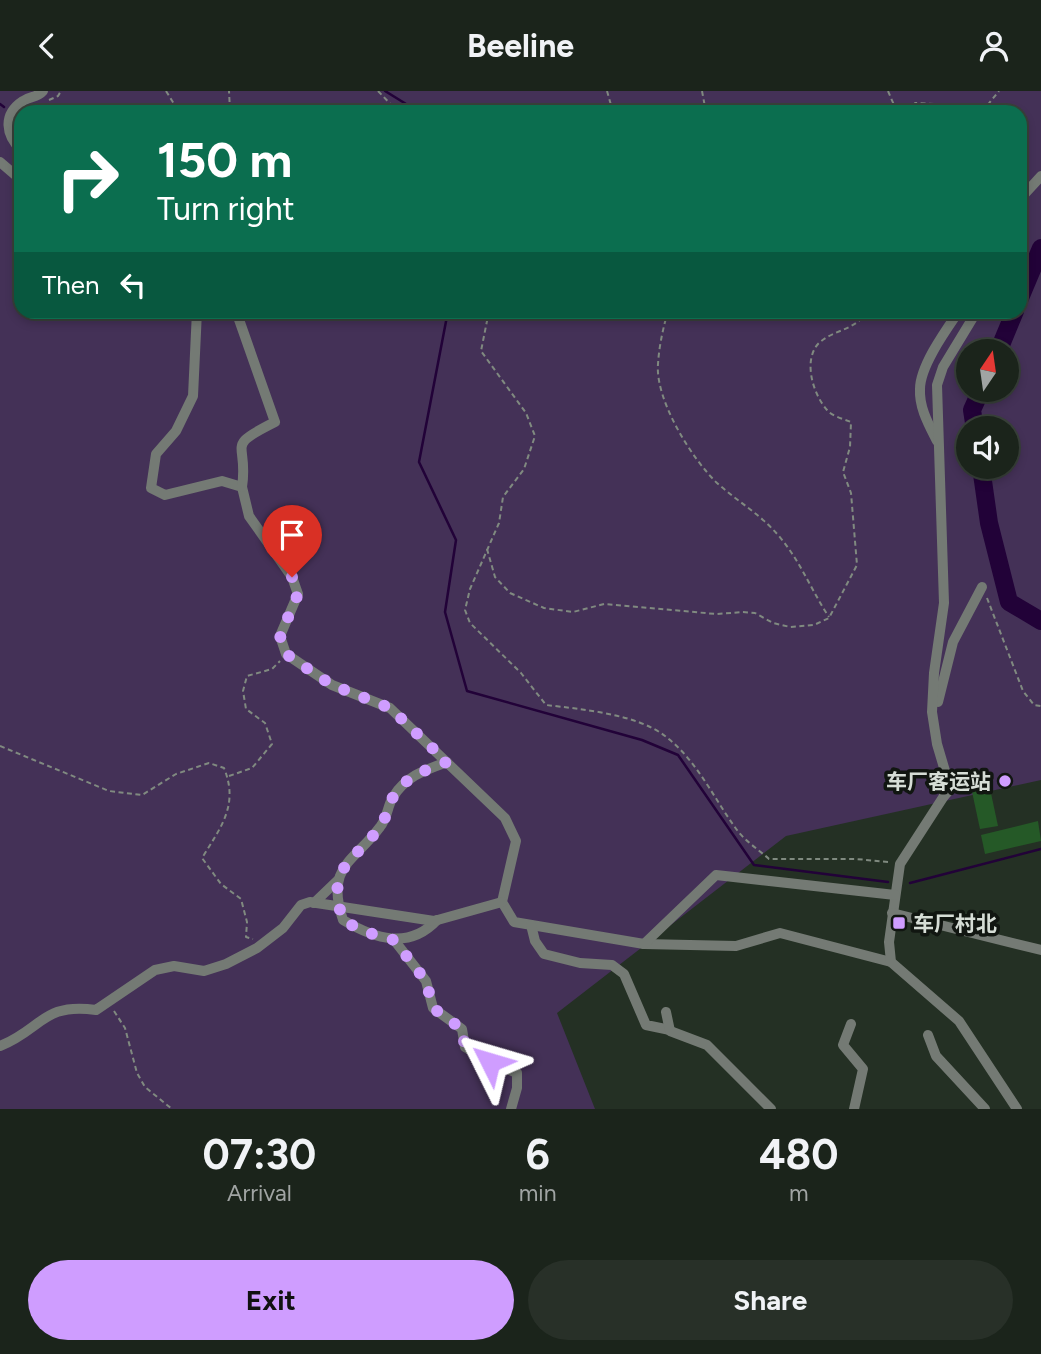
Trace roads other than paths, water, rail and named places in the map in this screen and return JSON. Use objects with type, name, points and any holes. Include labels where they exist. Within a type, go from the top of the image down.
[{"type":"street","points":[[18,105],[24,99],[39,96],[43,91]]},
{"type":"street","points":[[14,110],[7,124],[14,143]]},
{"type":"street","points":[[0,162],[14,174]]},
{"type":"street","points":[[1027,191],[1041,176]]},
{"type":"street","points":[[197,319],[193,396],[176,431],[156,454],[151,488],[165,495],[222,481],[242,487]]},
{"type":"street","points":[[239,319],[275,422],[245,437],[240,446],[245,470],[242,487],[249,516],[292,577],[298,594],[280,636],[286,654],[332,685],[390,708],[505,818],[516,841],[502,902],[514,922],[644,944],[736,946],[780,933],[891,962],[959,1021],[1017,1109]]},
{"type":"street","points":[[939,447],[924,412],[919,388],[938,342],[954,319]]},
{"type":"street","points":[[944,796],[945,771],[934,722],[934,673],[944,603],[937,385],[943,367],[972,319]]},
{"type":"street","points":[[934,722],[953,642],[982,586]]},
{"type":"street","points":[[314,903],[338,880],[351,855],[369,842],[387,818],[393,798],[413,774],[447,762]]},
{"type":"street","points":[[891,962],[889,942],[901,864],[944,796],[958,781],[969,778]]},
{"type":"street","points":[[644,944],[716,875],[895,895]]},
{"type":"street","points":[[338,880],[338,906],[343,920],[362,931],[394,940],[424,934],[437,920]]},
{"type":"street","points":[[0,1046],[50,1013],[75,1007],[96,1010],[155,970],[174,966],[204,971],[226,964],[283,928],[301,905],[314,903],[437,920],[502,902]]},
{"type":"street","points":[[892,913],[1041,950]]},
{"type":"street","points":[[531,925],[535,941],[544,954],[580,963],[612,965],[624,974],[646,1025],[670,1030],[707,1045],[771,1109]]},
{"type":"street","points":[[394,940],[426,981],[433,1008],[462,1029],[465,1047],[490,1062],[517,1073],[517,1088],[511,1109]]},
{"type":"street","points":[[666,1012],[670,1030]]},
{"type":"street","points":[[851,1024],[843,1045],[863,1069],[854,1109]]},
{"type":"street","points":[[928,1035],[936,1056],[985,1109]]},
{"type":"waterway","points":[[385,91],[408,105]]},
{"type":"waterway","points":[[0,104],[4,107]]},
{"type":"waterway","points":[[1027,281],[1041,248]]},
{"type":"waterway","points":[[446,319],[419,462],[456,540],[445,612],[467,691],[642,740],[678,755],[754,865],[888,882]]},
{"type":"waterway","points":[[1003,339],[1012,319]]},
{"type":"waterway","points":[[973,416],[975,403]]},
{"type":"waterway","points":[[983,479],[989,523],[1009,602],[1041,621]]},
{"type":"waterway","points":[[910,883],[1041,849]]},
{"type":"place","name":"车厂客运站","points":[[1005,781]]},
{"type":"place","name":"车厂村北","points":[[899,923]]}]
